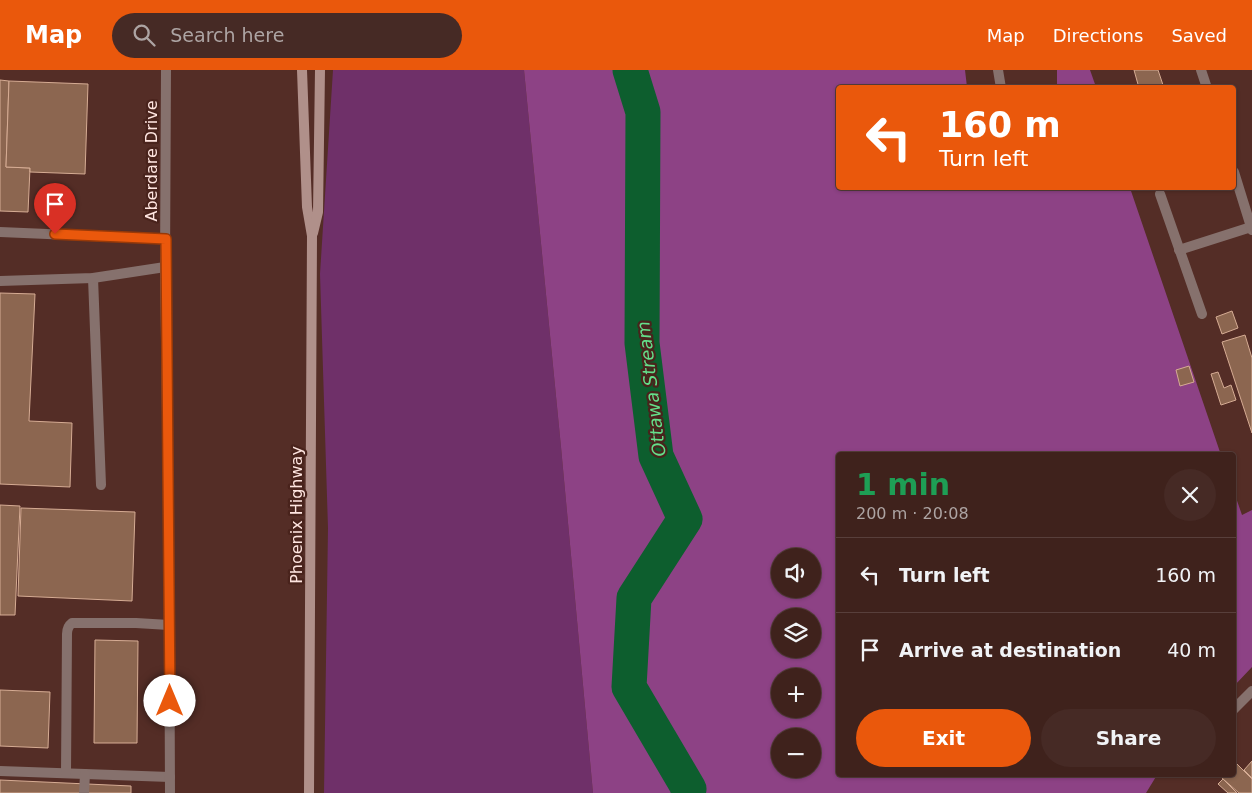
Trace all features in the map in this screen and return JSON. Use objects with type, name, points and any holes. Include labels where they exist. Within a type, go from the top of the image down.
[{"type":"main road","name":"Phoenix Highway","points":[[302,70],[306,207],[312,236],[309,793]]},
{"type":"main road","name":"Phoenix Highway","points":[[312,236],[318,212],[320,70]]},
{"type":"street","name":"Aberdare Drive","points":[[166,70],[165,267],[170,793]]},
{"type":"street","points":[[998,70],[1000,85]]},
{"type":"street","points":[[1201,70],[1206,85]]},
{"type":"street","points":[[1179,250],[1252,228],[1236,178]]},
{"type":"street","points":[[1160,194],[1202,314]]},
{"type":"street","points":[[0,232],[166,239]]},
{"type":"street","points":[[0,281],[93,278],[165,267]]},
{"type":"street","points":[[93,278],[101,485]]},
{"type":"street","points":[[66,773],[67,628],[72,623],[169,625]]},
{"type":"street","points":[[1236,707],[1252,691]]},
{"type":"street","points":[[0,771],[170,777]]},
{"type":"street","points":[[84,793],[85,774]]},
{"type":"shaded area","points":[[333,70],[524,70],[593,793],[324,793],[328,528],[320,274]]},
{"type":"shaded area","points":[[524,70],[965,70],[967,85],[836,85],[836,190],[1131,190],[1220,452],[836,452],[836,777],[1156,777],[1146,793],[593,793]]},
{"type":"shaded area","points":[[1057,70],[1090,70],[1095,85],[1057,85]]},
{"type":"shaded area","points":[[1236,498],[1242,515],[1252,510],[1252,667],[1236,684]]},
{"type":"building","points":[[1134,70],[1158,70],[1163,85],[1138,85]]},
{"type":"building","points":[[0,80],[9,81],[6,167],[30,168],[28,212],[0,211]]},
{"type":"building","points":[[9,81],[88,84],[85,174],[30,172],[30,168],[6,167]]},
{"type":"building","points":[[0,293],[35,294],[29,421],[72,423],[70,487],[0,484]]},
{"type":"building","points":[[1232,311],[1238,328],[1222,334],[1216,317]]},
{"type":"building","points":[[1245,335],[1252,358],[1252,433],[1222,342]]},
{"type":"building","points":[[1189,366],[1194,382],[1180,386],[1176,370]]},
{"type":"building","points":[[1218,372],[1224,388],[1231,385],[1236,400],[1221,405],[1211,374]]},
{"type":"building","points":[[0,505],[20,506],[15,615],[0,615]]},
{"type":"building","points":[[21,508],[135,512],[132,601],[18,596]]},
{"type":"building","points":[[95,640],[138,641],[137,743],[94,743]]},
{"type":"building","points":[[0,690],[50,692],[48,748],[0,746]]},
{"type":"building","points":[[1252,761],[1252,778],[1244,770]]},
{"type":"building","points":[[1236,763],[1252,779],[1252,793],[1239,793],[1222,778],[1236,777]]},
{"type":"building","points":[[1223,779],[1237,793],[1228,793],[1218,784]]},
{"type":"building","points":[[0,780],[131,786],[131,793],[0,793]]},
{"type":"waterway","name":"Ottawa Stream","points":[[630,70],[643,112],[642,343],[656,456],[685,519],[634,598],[629,687],[689,789],[688,793]]},
{"type":"route","points":[[55,234],[166,239],[170,701]]}]
